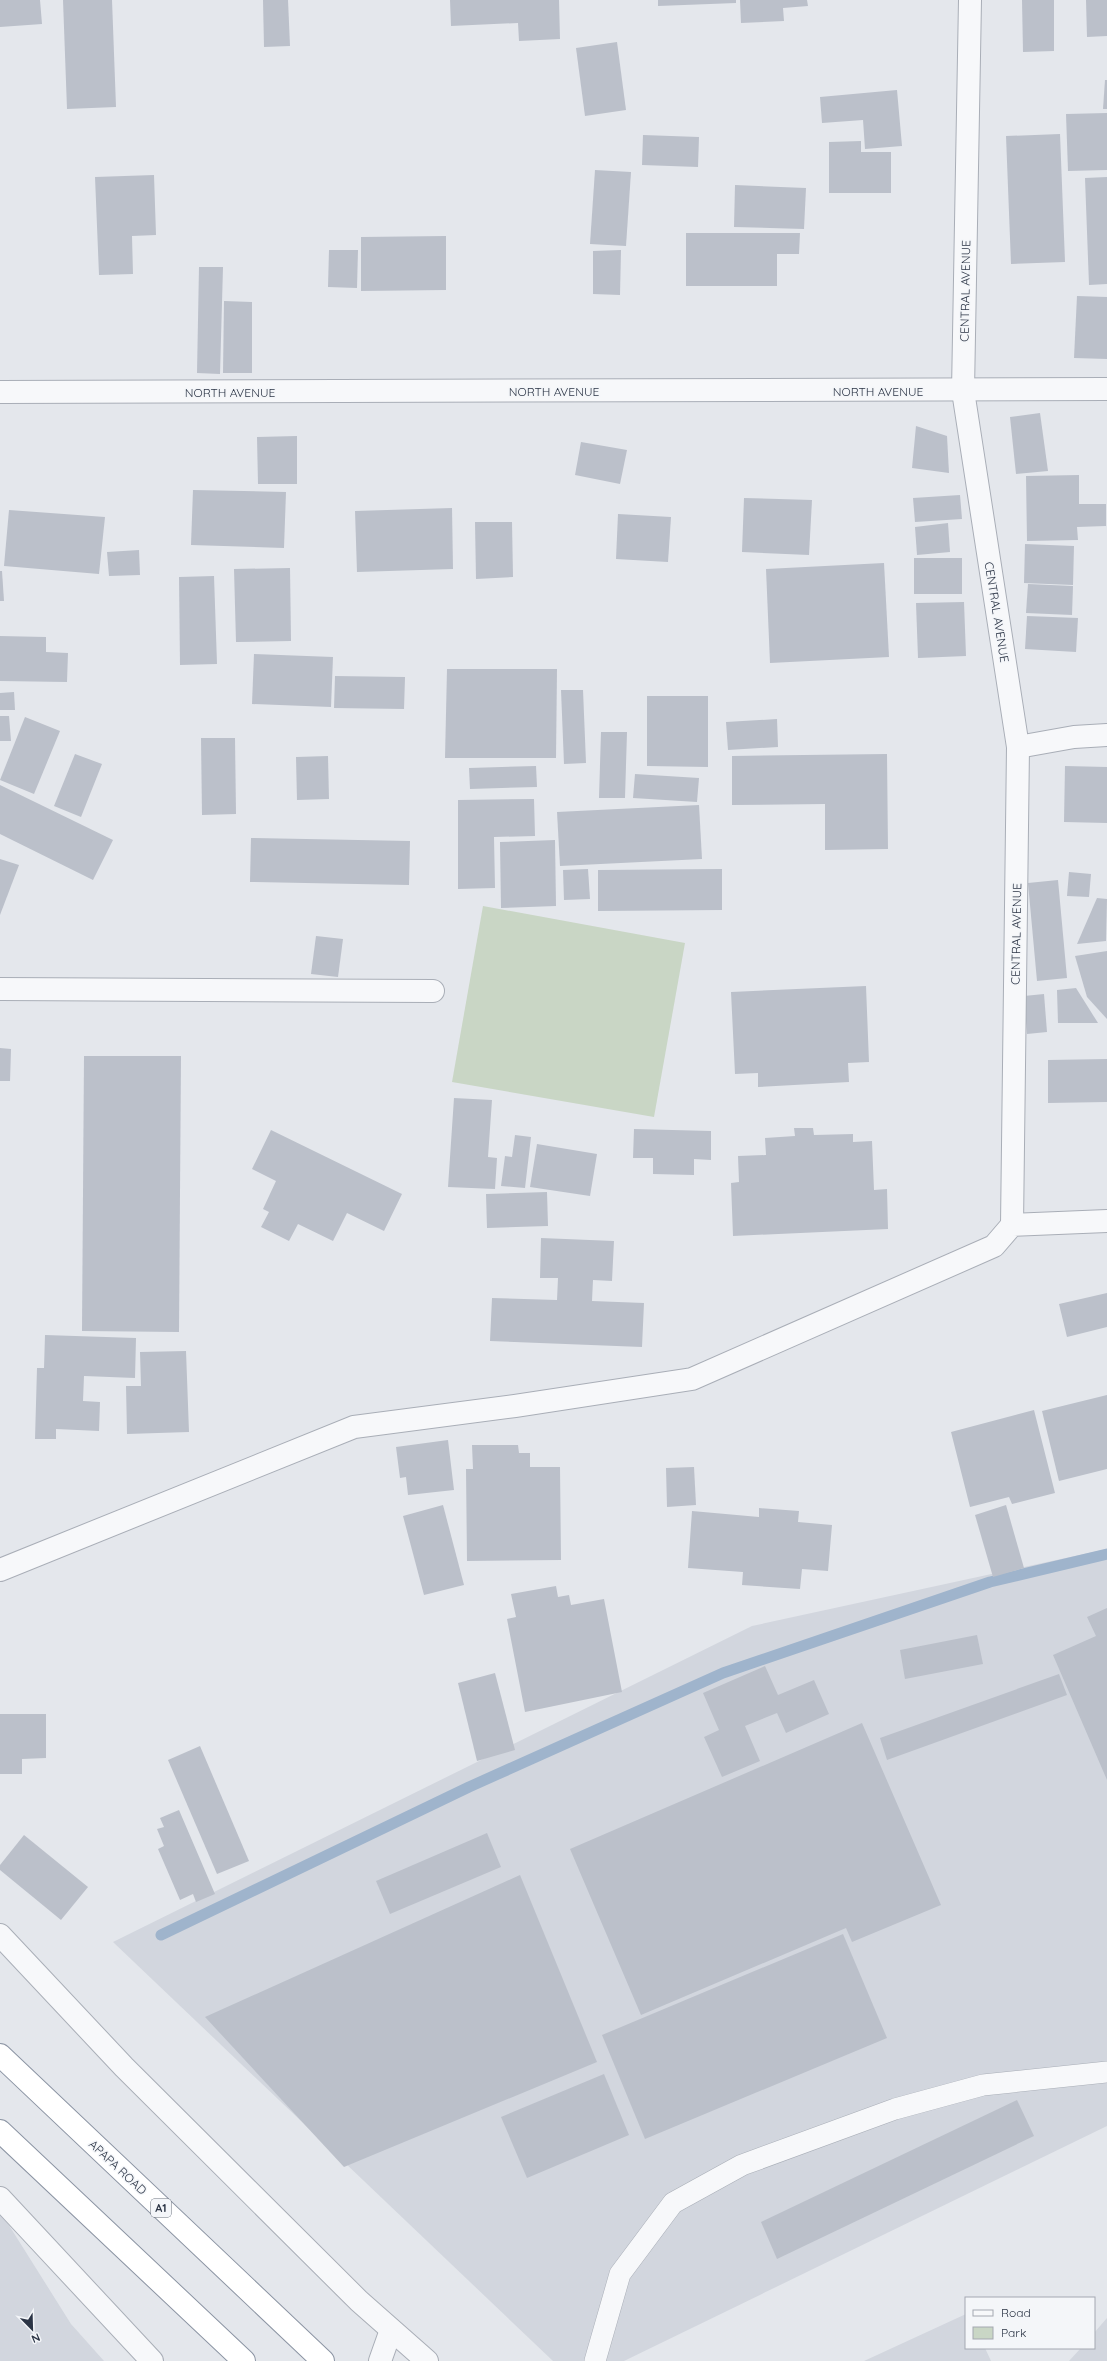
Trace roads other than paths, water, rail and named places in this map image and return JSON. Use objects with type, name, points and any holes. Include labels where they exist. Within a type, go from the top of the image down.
[{"type":"highway","name":"APAPA ROAD","points":[[0,2055],[323,2361]]},
{"type":"highway","points":[[0,2131],[244,2361]]},
{"type":"street","name":"CENTRAL AVENUE","points":[[970,0],[963,391],[1018,747],[1012,1225]]},
{"type":"street","name":"NORTH AVENUE","points":[[0,392],[1107,390]]},
{"type":"street","points":[[1018,747],[1074,737],[1107,735]]},
{"type":"street","points":[[0,989],[433,991]]},
{"type":"street","points":[[0,1570],[354,1427],[516,1406],[692,1379],[994,1246],[1012,1225],[1107,1222]]},
{"type":"street","points":[[0,1935],[124,2067],[359,2301],[427,2361]]},
{"type":"street","points":[[0,2198],[152,2361]]},
{"type":"street","points":[[380,2361],[391,2330]]},
{"type":"lane","points":[[595,2361],[620,2274],[673,2202],[742,2166],[895,2109],[983,2085],[1107,2072]]},
{"type":"waterway","points":[[161,1935],[469,1787],[723,1673],[990,1582],[1107,1554]]}]
